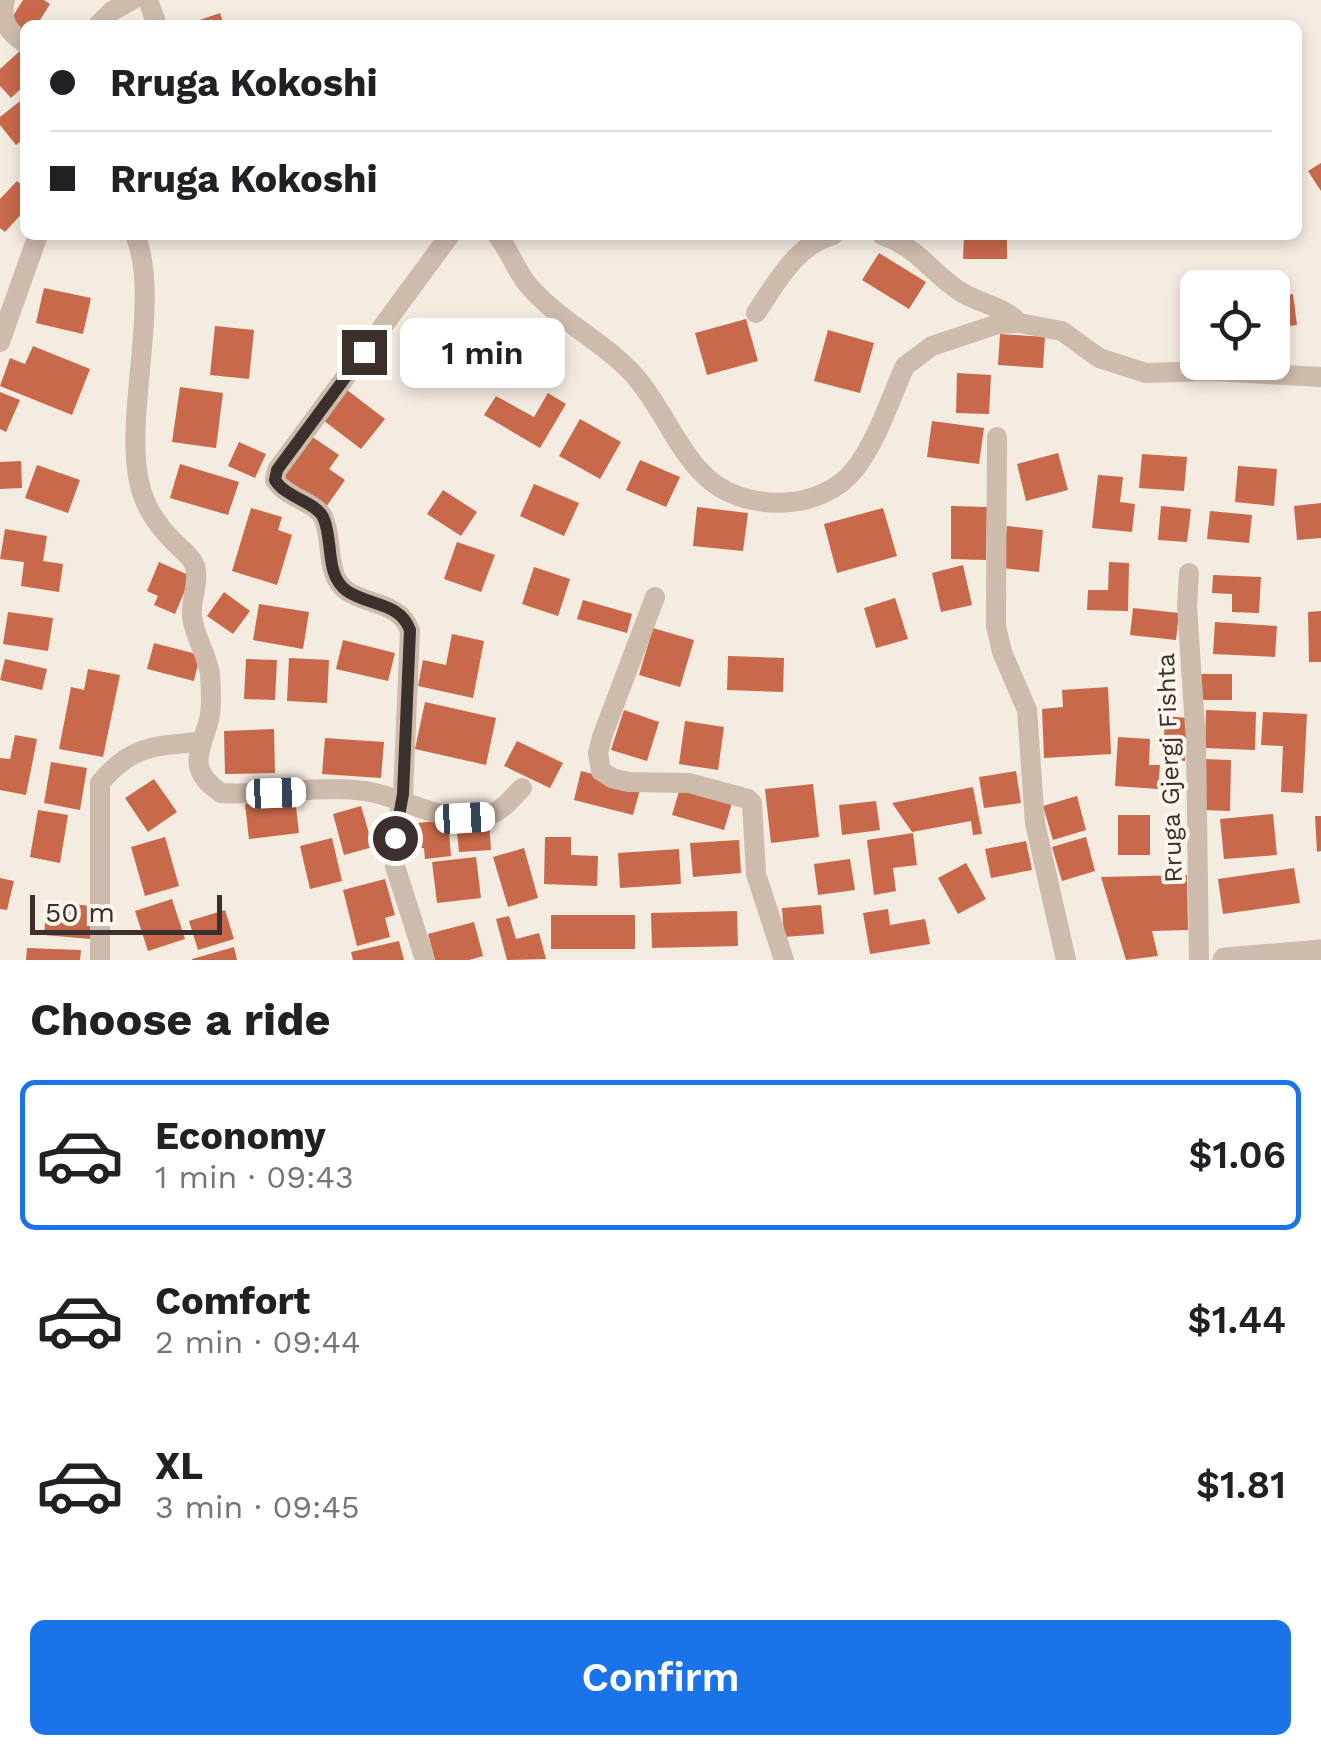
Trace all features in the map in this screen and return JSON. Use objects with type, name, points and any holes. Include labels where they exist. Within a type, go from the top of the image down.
[{"type":"street","points":[[6,0],[3,18],[20,39]]},
{"type":"street","points":[[103,20],[132,0]]},
{"type":"street","points":[[0,342],[36,240]]},
{"type":"street","points":[[136,240],[144,288],[134,432],[137,472],[141,495],[150,513],[193,560],[196,569],[191,613],[210,676],[210,718],[200,742],[199,763],[206,779],[221,793],[350,791],[384,795],[441,814],[485,816],[499,811],[522,788]]},
{"type":"street","points":[[425,960],[395,866],[411,651],[406,619],[344,589],[336,577],[324,519],[318,511],[281,490],[275,480],[277,470],[446,240]]},
{"type":"street","points":[[499,240],[530,287],[634,375],[706,477],[753,502],[808,497],[842,482],[867,450],[904,366],[922,350],[989,327],[1018,322],[1062,331],[1099,358],[1146,373],[1211,371],[1321,378]]},
{"type":"street","points":[[756,313],[802,249],[816,240]]},
{"type":"street","points":[[895,240],[906,244],[961,292],[1010,314],[1018,322]]},
{"type":"street","points":[[997,437],[996,626],[1002,652],[1027,710],[1035,824],[1066,960]]},
{"type":"street","name":"Rruga Gjergj Fishta","points":[[1189,574],[1199,960]]},
{"type":"street","points":[[654,597],[602,737],[598,752],[601,770],[628,782],[689,783],[752,803],[756,874],[784,960]]},
{"type":"street","points":[[100,960],[100,783],[112,769],[156,744],[200,742]]},
{"type":"street","points":[[1226,960],[1321,952]]},
{"type":"building","points":[[23,0],[44,0],[50,4],[40,20],[20,20],[20,27],[10,21]]},
{"type":"building","points":[[220,13],[222,20],[200,20]]},
{"type":"building","points":[[20,51],[20,90],[11,98],[0,86],[0,69]]},
{"type":"building","points":[[20,101],[20,142],[16,145],[0,125],[0,117]]},
{"type":"building","points":[[1321,163],[1321,191],[1308,171]]},
{"type":"building","points":[[17,181],[20,184],[20,216],[5,232],[0,228],[0,199]]},
{"type":"building","points":[[964,240],[1007,240],[1007,259],[963,259]]},
{"type":"building","points":[[879,253],[926,282],[909,309],[862,280]]},
{"type":"building","points":[[44,288],[91,298],[83,334],[36,323]]},
{"type":"building","points":[[1293,294],[1297,325],[1290,326]]},
{"type":"building","points":[[746,319],[758,361],[707,375],[695,333]]},
{"type":"building","points":[[215,326],[254,330],[249,379],[210,375]]},
{"type":"building","points":[[828,330],[874,343],[860,393],[814,381]]},
{"type":"building","points":[[1000,334],[1045,337],[1043,368],[998,365]]},
{"type":"building","points":[[33,346],[90,369],[72,415],[0,386],[10,358],[25,364]]},
{"type":"building","points":[[957,373],[991,375],[989,414],[956,413]]},
{"type":"building","points":[[180,387],[223,393],[216,448],[172,442]]},
{"type":"building","points":[[347,390],[385,419],[361,449],[323,420]]},
{"type":"building","points":[[0,392],[20,400],[6,432],[0,429]]},
{"type":"building","points":[[548,393],[566,404],[540,448],[484,415],[496,396],[534,417]]},
{"type":"building","points":[[580,419],[621,442],[600,479],[559,456]]},
{"type":"building","points":[[932,421],[984,428],[979,464],[927,457]]},
{"type":"building","points":[[311,436],[339,455],[329,469],[345,480],[326,507],[283,477]]},
{"type":"building","points":[[239,442],[266,454],[255,478],[228,466]]},
{"type":"building","points":[[1058,453],[1068,490],[1026,501],[1017,464]]},
{"type":"building","points":[[1142,454],[1187,457],[1184,491],[1139,488]]},
{"type":"building","points":[[640,460],[680,477],[666,507],[626,490]]},
{"type":"building","points":[[21,461],[22,488],[0,489],[0,462]]},
{"type":"building","points":[[180,464],[239,482],[228,515],[170,498]]},
{"type":"building","points":[[37,465],[80,480],[68,513],[25,498]]},
{"type":"building","points":[[1238,466],[1277,469],[1274,506],[1235,502]]},
{"type":"building","points":[[1098,475],[1123,477],[1120,502],[1135,504],[1132,532],[1092,528]]},
{"type":"building","points":[[534,484],[579,503],[564,536],[520,516]]},
{"type":"building","points":[[443,490],[477,512],[461,536],[427,514]]},
{"type":"building","points":[[1321,503],[1321,538],[1297,540],[1294,506]]},
{"type":"building","points":[[951,506],[987,507],[986,560],[951,559]]},
{"type":"building","points":[[1161,506],[1191,509],[1187,542],[1158,540]]},
{"type":"building","points":[[697,507],[748,513],[743,551],[693,546]]},
{"type":"building","points":[[251,508],[282,517],[278,530],[292,535],[277,585],[232,571]]},
{"type":"building","points":[[883,508],[897,556],[837,573],[824,524]]},
{"type":"building","points":[[1210,511],[1252,515],[1249,543],[1207,539]]},
{"type":"building","points":[[1007,526],[1043,530],[1039,572],[1002,568]]},
{"type":"building","points":[[5,529],[47,536],[43,561],[63,564],[59,592],[21,586],[24,562],[0,559]]},
{"type":"building","points":[[457,542],[495,555],[481,592],[444,579]]},
{"type":"building","points":[[159,562],[191,576],[175,614],[154,605],[158,596],[147,591]]},
{"type":"building","points":[[1109,562],[1129,563],[1128,611],[1087,610],[1088,590],[1108,590]]},
{"type":"building","points":[[963,565],[972,605],[941,612],[932,573]]},
{"type":"building","points":[[534,567],[570,579],[558,616],[522,604]]},
{"type":"building","points":[[1213,575],[1261,577],[1259,613],[1232,612],[1232,594],[1212,593]]},
{"type":"building","points":[[224,592],[250,611],[233,634],[207,616]]},
{"type":"building","points":[[895,598],[908,639],[876,648],[864,608]]},
{"type":"building","points":[[583,600],[632,614],[627,633],[577,619]]},
{"type":"building","points":[[259,604],[309,612],[303,649],[253,640]]},
{"type":"building","points":[[1133,608],[1179,613],[1176,640],[1130,635]]},
{"type":"building","points":[[1321,611],[1321,662],[1309,662],[1308,612]]},
{"type":"building","points":[[8,612],[53,618],[48,651],[3,644]]},
{"type":"building","points":[[1215,622],[1277,626],[1275,657],[1213,654]]},
{"type":"building","points":[[653,628],[694,640],[680,687],[639,675]]},
{"type":"building","points":[[452,634],[484,641],[473,698],[418,686],[423,660],[446,665]]},
{"type":"building","points":[[343,640],[395,653],[388,681],[336,669]]},
{"type":"building","points":[[154,643],[200,655],[194,681],[147,669]]},
{"type":"building","points":[[728,656],[784,658],[783,692],[727,690]]},
{"type":"building","points":[[289,658],[329,660],[327,703],[287,701]]},
{"type":"building","points":[[5,659],[47,669],[42,690],[0,680]]},
{"type":"building","points":[[246,659],[277,660],[275,700],[244,699]]},
{"type":"building","points":[[88,669],[120,675],[103,757],[59,749],[71,687],[84,690]]},
{"type":"building","points":[[1199,674],[1232,674],[1232,700],[1199,700]]},
{"type":"building","points":[[1108,687],[1111,754],[1044,758],[1042,709],[1063,707],[1062,690]]},
{"type":"building","points":[[425,702],[496,718],[486,765],[415,749]]},
{"type":"building","points":[[624,710],[659,722],[647,761],[611,750]]},
{"type":"building","points":[[1206,710],[1256,712],[1255,750],[1205,748]]},
{"type":"building","points":[[1263,712],[1307,714],[1303,793],[1281,792],[1283,746],[1261,745]]},
{"type":"building","points":[[1165,716],[1187,718],[1185,761],[1163,759]]},
{"type":"building","points":[[685,721],[724,727],[718,770],[679,764]]},
{"type":"building","points":[[274,729],[275,773],[225,774],[224,731]]},
{"type":"building","points":[[15,735],[37,739],[26,795],[0,790],[0,758],[10,759]]},
{"type":"building","points":[[1118,737],[1150,739],[1149,765],[1160,765],[1158,789],[1115,786]]},
{"type":"building","points":[[325,738],[384,742],[381,778],[322,774]]},
{"type":"building","points":[[517,741],[563,763],[550,788],[504,766]]},
{"type":"building","points":[[1203,759],[1231,760],[1230,811],[1202,810]]},
{"type":"building","points":[[51,762],[87,768],[80,810],[44,803]]},
{"type":"building","points":[[581,771],[641,786],[633,815],[574,800]]},
{"type":"building","points":[[1016,771],[1021,803],[984,808],[979,777]]},
{"type":"building","points":[[154,779],[177,812],[148,832],[125,798]]},
{"type":"building","points":[[813,784],[819,837],[771,843],[765,789]]},
{"type":"building","points":[[973,787],[982,834],[973,835],[971,821],[912,832],[892,803]]},
{"type":"building","points":[[680,788],[732,803],[724,830],[672,815]]},
{"type":"building","points":[[1077,796],[1086,830],[1053,840],[1043,806]]},
{"type":"building","points":[[295,798],[299,833],[249,839],[245,804]]},
{"type":"building","points":[[876,801],[880,830],[842,835],[839,805]]},
{"type":"building","points":[[361,806],[373,847],[344,855],[333,814]]},
{"type":"building","points":[[38,810],[68,815],[60,863],[30,857]]},
{"type":"building","points":[[1273,814],[1277,855],[1224,859],[1220,819]]},
{"type":"building","points":[[1118,815],[1150,815],[1150,855],[1118,855]]},
{"type":"building","points":[[1315,816],[1321,816],[1321,851],[1317,852]]},
{"type":"building","points":[[448,820],[451,856],[425,859],[424,848],[408,849],[406,824]]},
{"type":"building","points":[[489,821],[491,850],[459,852],[456,823]]},
{"type":"building","points":[[913,833],[917,865],[893,868],[896,891],[874,895],[867,840]]},
{"type":"building","points":[[165,837],[179,886],[145,896],[131,847]]},
{"type":"building","points":[[545,837],[571,837],[571,855],[598,856],[597,886],[544,884]]},
{"type":"building","points":[[1086,837],[1095,871],[1062,881],[1052,847]]},
{"type":"building","points":[[332,838],[342,881],[310,889],[300,846]]},
{"type":"building","points":[[739,840],[741,873],[693,877],[690,843]]},
{"type":"building","points":[[1026,841],[1032,870],[991,878],[985,849]]},
{"type":"building","points":[[524,848],[538,898],[508,907],[493,857]]},
{"type":"building","points":[[679,849],[681,884],[620,888],[618,853]]},
{"type":"building","points":[[476,857],[481,898],[437,903],[432,862]]},
{"type":"building","points":[[850,859],[855,890],[818,895],[814,864]]},
{"type":"building","points":[[966,863],[986,899],[958,914],[938,878]]},
{"type":"building","points":[[1294,868],[1300,903],[1223,914],[1218,879]]},
{"type":"building","points":[[1187,875],[1188,930],[1152,931],[1158,956],[1126,960],[1101,877]]},
{"type":"building","points":[[0,878],[14,881],[7,910],[0,909]]},
{"type":"building","points":[[385,879],[395,915],[385,918],[390,937],[357,946],[343,890]]},
{"type":"building","points":[[172,899],[185,939],[148,951],[135,911]]},
{"type":"building","points":[[47,902],[93,906],[91,939],[44,935]]},
{"type":"building","points":[[821,905],[824,934],[784,937],[782,908]]},
{"type":"building","points":[[888,909],[890,925],[925,919],[930,944],[870,954],[863,913]]},
{"type":"building","points":[[225,910],[234,939],[198,950],[189,921]]},
{"type":"building","points":[[737,911],[738,946],[652,948],[651,913]]},
{"type":"building","points":[[551,915],[635,915],[635,949],[551,949]]},
{"type":"building","points":[[509,916],[516,939],[539,933],[546,959],[507,960],[496,919]]},
{"type":"building","points":[[474,922],[483,956],[435,960],[428,934]]},
{"type":"building","points":[[399,941],[404,960],[353,960],[351,952]]},
{"type":"building","points":[[234,947],[237,960],[192,960],[192,959]]},
{"type":"building","points":[[27,948],[81,950],[80,960],[26,960]]},
{"type":"route","points":[[364,352],[277,470],[275,480],[281,490],[318,511],[324,519],[336,577],[344,589],[392,609],[406,619],[410,630],[403,794],[395,838]]}]
